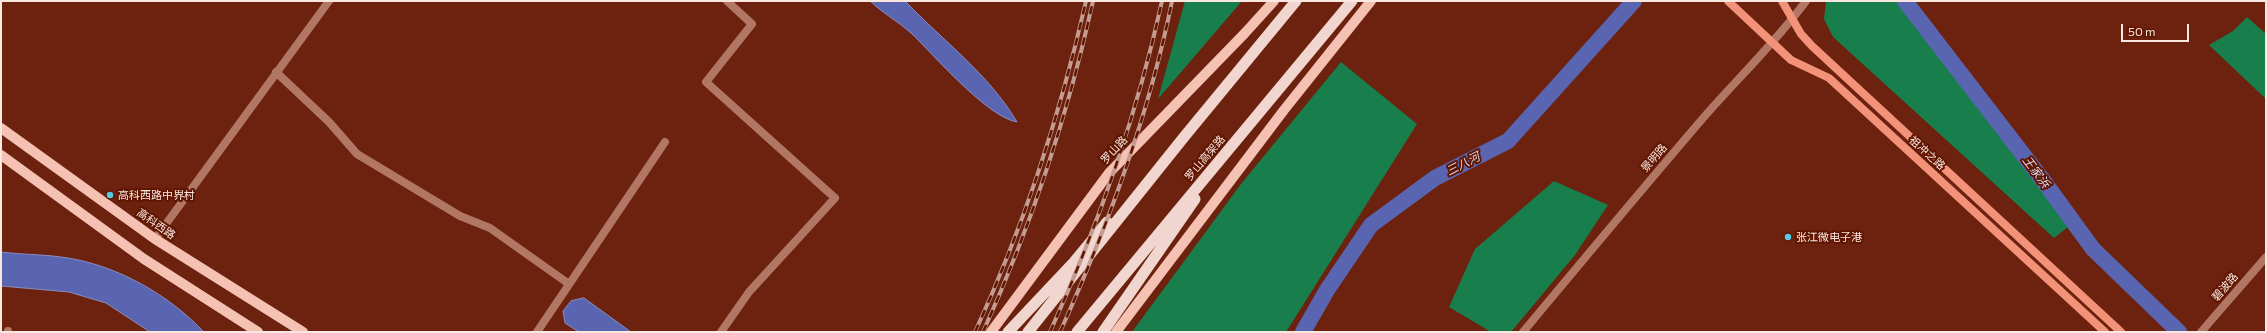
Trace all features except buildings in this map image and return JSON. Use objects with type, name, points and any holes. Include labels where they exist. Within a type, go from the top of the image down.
[{"type":"highway","points":[[1028,332],[1184,136],[1296,1]]},
{"type":"highway","name":"罗山高架路","points":[[1077,332],[1352,1]]},
{"type":"highway","points":[[1008,332],[1074,262],[1129,196],[1184,136]]},
{"type":"highway","points":[[1103,332],[1187,212],[1216,166]]},
{"type":"main road","name":"罗山路","points":[[991,332],[1109,173],[1240,39],[1274,1]]},
{"type":"main road","points":[[1116,332],[1284,110],[1371,1]]},
{"type":"main road","name":"祖冲之路","points":[[1728,1],[1791,60],[1829,78],[2105,332]]},
{"type":"main road","name":"祖冲之路","points":[[1782,1],[1792,20],[1812,46],[2121,332]]},
{"type":"main road","name":"高科西路","points":[[1,128],[155,239],[303,332]]},
{"type":"main road","points":[[1,155],[144,259],[258,332]]},
{"type":"street","points":[[155,239],[329,1]]},
{"type":"street","points":[[721,332],[749,292],[835,198],[706,82],[752,24],[727,1]]},
{"type":"street","name":"景明路","points":[[1523,332],[1630,203],[1723,95],[1773,43],[1806,1]]},
{"type":"street","points":[[276,72],[329,122],[357,154],[460,216],[490,228],[569,284]]},
{"type":"street","points":[[537,332],[665,142]]},
{"type":"street","name":"碧波路","points":[[2201,332],[2266,257]]},
{"type":"green space","points":[[1185,1],[1242,1],[1158,99]]},
{"type":"green space","points":[[1826,1],[1916,1],[1914,3],[2078,219],[2054,238],[1833,37],[1824,19]]},
{"type":"green space","points":[[2247,17],[2266,34],[2266,99],[2209,45],[2233,31]]},
{"type":"green space","points":[[1341,62],[1417,124],[1286,332],[1132,332],[1241,184]]},
{"type":"green space","points":[[1554,181],[1608,205],[1575,255],[1511,332],[1491,332],[1449,307],[1475,249]]},
{"type":"water","points":[[870,1],[905,1],[965,58],[993,88],[1017,122],[1005,118],[976,97],[961,84],[911,33]]},
{"type":"water","points":[[1,252],[68,258],[87,262],[124,275],[159,294],[204,332],[150,332],[106,303],[69,292],[1,286]]},
{"type":"water","points":[[584,298],[631,332],[579,332],[565,323],[563,311],[571,301]]},
{"type":"waterway","name":"三八河","points":[[1303,332],[1327,290],[1371,225],[1435,178],[1508,141],[1634,1]]},
{"type":"waterway","name":"王家浜","points":[[1905,1],[2045,183],[2093,249],[2179,332]]},
{"type":"railway","points":[[975,332],[1009,252],[1039,170],[1065,86],[1086,1]]},
{"type":"railway","points":[[983,332],[1017,252],[1047,170],[1072,86],[1093,1]]},
{"type":"railway","points":[[1050,332],[1068,292],[1115,170],[1141,86],[1162,1]]},
{"type":"railway","points":[[1060,332],[1095,252],[1125,170],[1152,86],[1172,1]]},
{"type":"place","name":"高科西路中界村","points":[[110,195]]},
{"type":"place","name":"张江微电子港","points":[[1788,237]]}]
